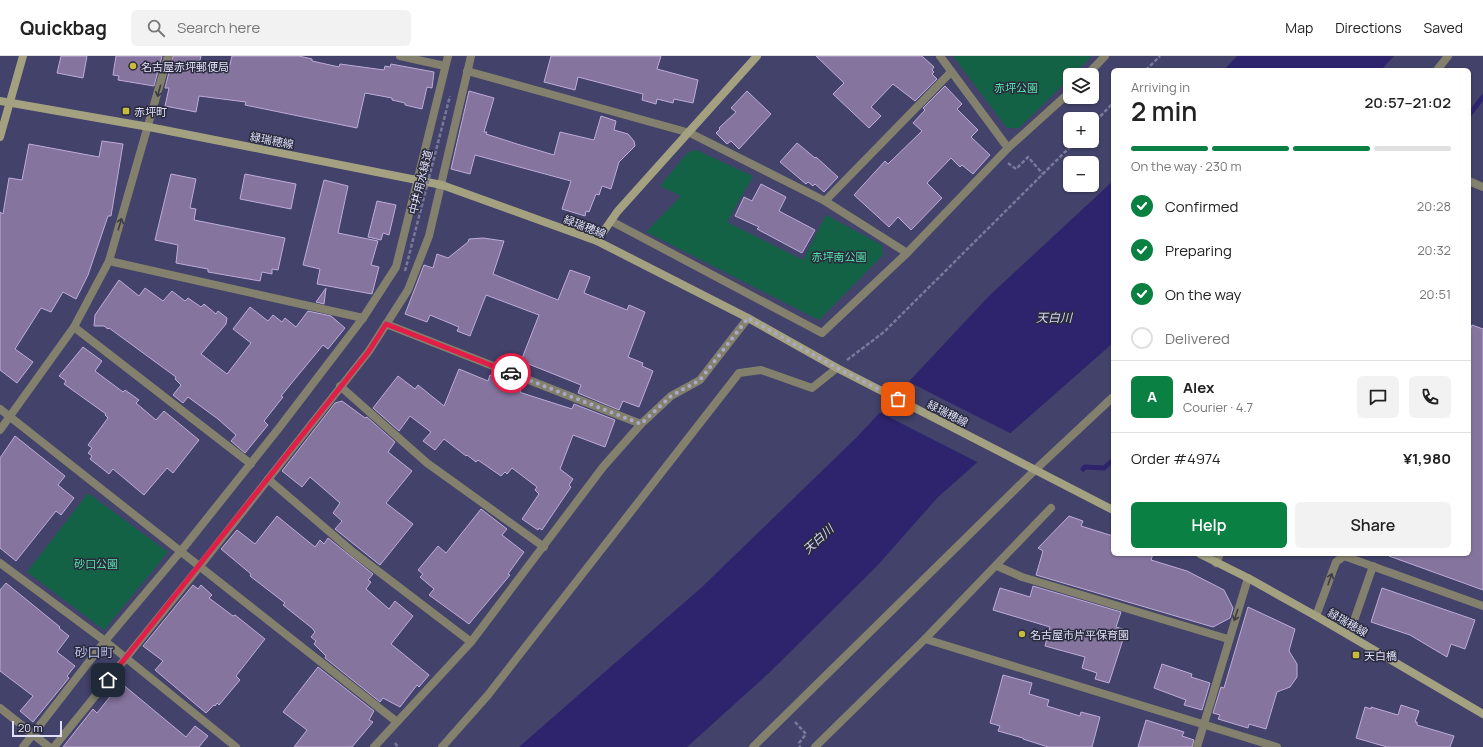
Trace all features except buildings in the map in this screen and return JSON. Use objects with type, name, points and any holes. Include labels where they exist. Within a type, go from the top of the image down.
[{"type":"main road","points":[[0,138],[11,104],[23,56]]},
{"type":"main road","points":[[597,241],[617,212],[690,133],[757,56]]},
{"type":"main road","name":"緑瑞穂線","points":[[0,101],[149,127],[442,185],[597,241],[748,318],[841,370],[1111,509]]},
{"type":"main road","name":"緑瑞穂線","points":[[1204,556],[1248,578],[1316,616],[1483,714]]},
{"type":"street","points":[[0,430],[74,327],[109,261],[149,127],[168,56]]},
{"type":"street","points":[[400,56],[446,66]]},
{"type":"street","points":[[23,747],[104,641],[181,551],[251,464],[363,318],[396,267],[448,56]]},
{"type":"street","points":[[54,747],[200,566],[369,351],[408,290],[429,236],[471,56]]},
{"type":"street","points":[[940,56],[1008,148]]},
{"type":"street","points":[[1094,68],[1105,56]]},
{"type":"street","points":[[1439,68],[1448,56]]},
{"type":"street","points":[[467,71],[690,133],[825,201],[907,253]]},
{"type":"street","points":[[825,201],[951,72]]},
{"type":"street","points":[[611,222],[822,333],[907,253],[1008,148],[1063,98]]},
{"type":"street","points":[[1471,182],[1483,187]]},
{"type":"street","points":[[109,261],[363,318]]},
{"type":"street","points":[[374,747],[471,642],[603,467],[641,424],[671,396],[700,380],[748,318]]},
{"type":"street","points":[[386,324],[641,424]]},
{"type":"street","points":[[74,327],[251,464]]},
{"type":"street","points":[[442,747],[488,695],[740,373],[761,370],[812,388],[841,370]]},
{"type":"street","points":[[340,386],[427,463],[544,547]]},
{"type":"street","points":[[754,747],[787,713],[1111,399]]},
{"type":"street","points":[[0,408],[397,722]]},
{"type":"street","points":[[268,479],[353,552],[471,642]]},
{"type":"street","points":[[815,747],[925,639],[997,566],[1051,508]]},
{"type":"street","points":[[1216,563],[1219,556]]},
{"type":"street","points":[[1316,616],[1336,562],[1344,556],[1483,606]]},
{"type":"street","points":[[0,563],[126,658],[236,747]]},
{"type":"street","points":[[997,566],[1022,577],[1228,639]]},
{"type":"street","points":[[1349,635],[1373,566]]},
{"type":"street","points":[[1197,747],[1228,639],[1248,578]]},
{"type":"street","points":[[925,639],[1277,747]]},
{"type":"street","points":[[0,708],[49,747]]},
{"type":"path","points":[[1148,68],[1160,56]]},
{"type":"path","name":"中井用水緑道","points":[[405,271],[450,96]]},
{"type":"path","points":[[1099,118],[1111,105]]},
{"type":"path","points":[[841,370],[884,332],[1069,148]]},
{"type":"path","points":[[999,158],[1016,168],[1028,157],[1043,174]]},
{"type":"path","points":[[787,713],[806,734],[799,743],[800,747]]},
{"type":"green space","name":"赤坪公園","points":[[953,56],[1092,56],[1080,68],[1063,68],[1063,85],[1019,128],[1007,128]]},
{"type":"green space","name":"赤坪南公園","points":[[696,150],[753,176],[727,222],[803,260],[826,215],[882,245],[883,255],[819,320],[646,232],[681,196],[660,186],[688,152]]},
{"type":"green space","name":"砂口公園","points":[[88,493],[168,552],[104,630],[27,572]]},
{"type":"water","points":[[1237,56],[1394,56],[1383,68],[1226,68]]},
{"type":"water","name":"天白川","points":[[1111,183],[1111,345],[938,497],[877,566],[770,672],[687,747],[519,747],[702,587],[856,438],[989,296]]},
{"type":"pier","points":[[907,381],[1012,434],[979,463],[879,412]]},
{"type":"waterway","points":[[1471,112],[1483,97]]},
{"type":"waterway","points":[[1083,469],[1085,467],[1104,468],[1111,462]]},
{"type":"way so far","points":[[511,373],[641,424],[671,396],[700,380],[748,318],[837,368],[898,399]]},
{"type":"place","name":"名古屋赤坪郵便局","points":[[133,66]]},
{"type":"place","name":"赤坪町","points":[[126,111]]},
{"type":"place","name":"名古屋市片平保育園","points":[[1022,634]]},
{"type":"place","name":"天白橋","points":[[1356,655]]},
{"type":"district","name":"砂口町","points":[[94,652]]},
{"type":"route","points":[[108,680],[200,566],[369,351],[386,324],[511,373]]}]
